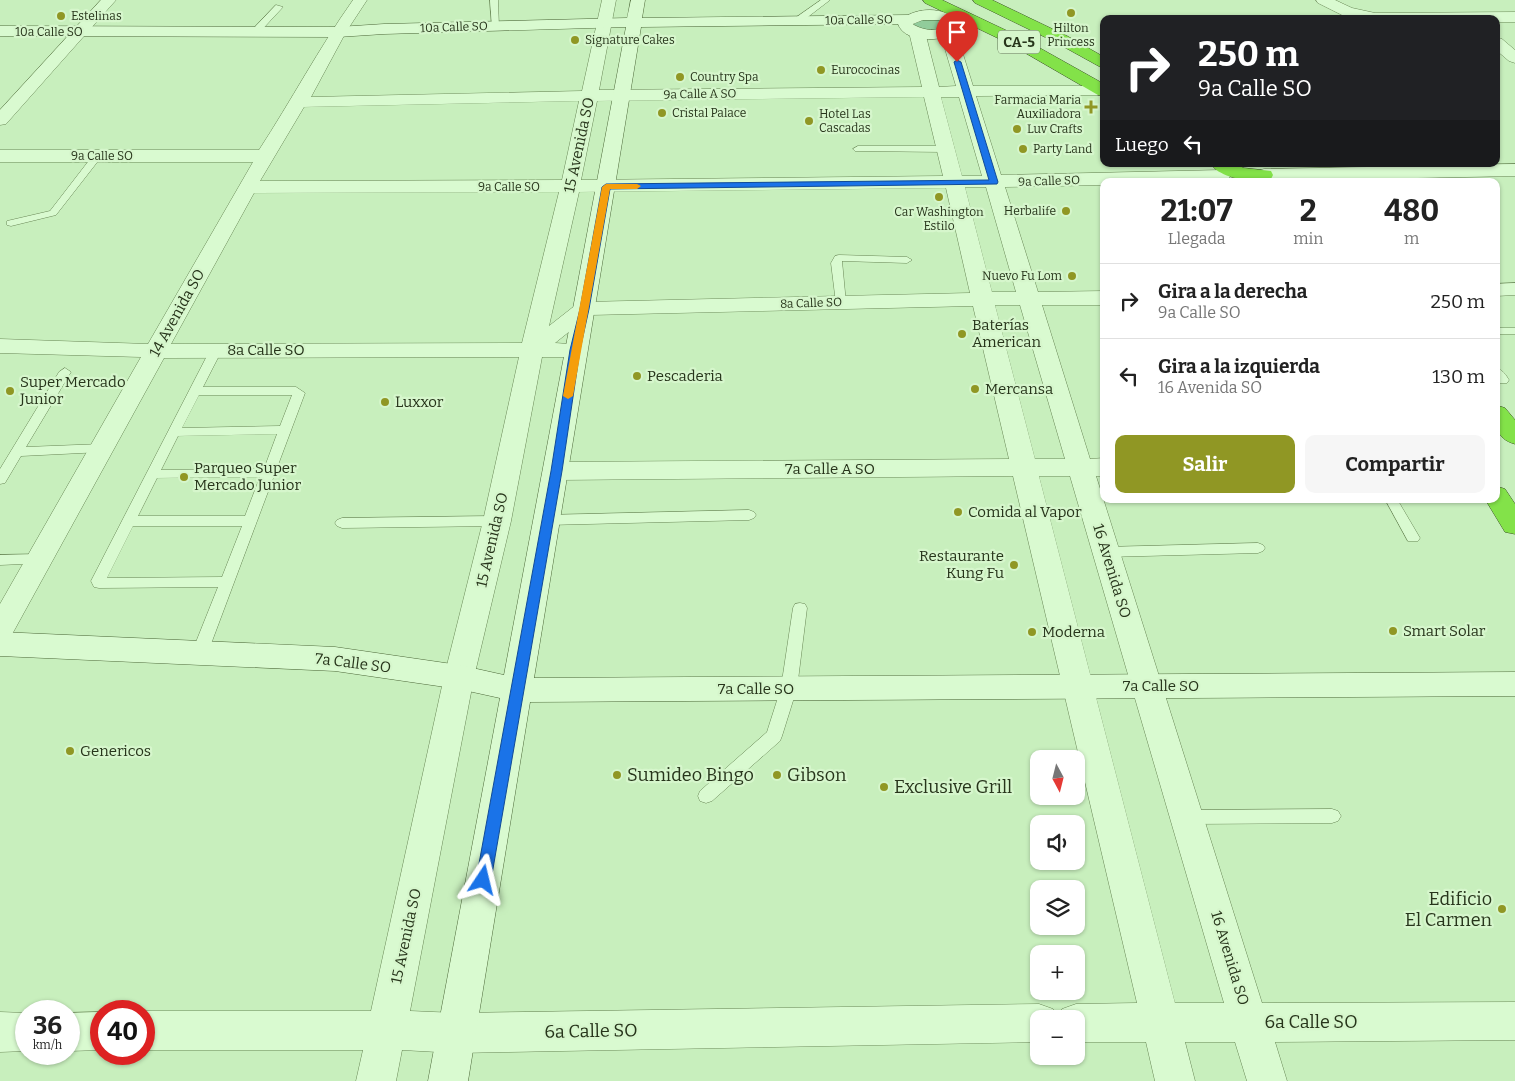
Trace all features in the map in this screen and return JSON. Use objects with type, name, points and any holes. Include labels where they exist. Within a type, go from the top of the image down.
[{"type":"highway","name":"CA-5","points":[[928,0],[954,22],[1051,60],[1100,88]]},
{"type":"highway","name":"CA-5","points":[[980,0],[1061,39],[1100,62]]},
{"type":"highway","points":[[1211,167],[1222,174],[1240,174],[1268,178]]},
{"type":"highway","points":[[1254,167],[1268,178]]},
{"type":"highway","points":[[1500,418],[1515,436]]},
{"type":"highway","points":[[1500,502],[1515,525]]},
{"type":"street","points":[[0,120],[110,0]]},
{"type":"street","name":"14 Avenida SO","points":[[0,630],[265,156],[299,102],[338,32],[360,0]]},
{"type":"street","name":"10a Calle SO","points":[[0,31],[338,32],[496,26],[606,12],[636,11],[797,20],[912,23],[913,8],[928,0]]},
{"type":"street","points":[[1323,0],[1357,15]]},
{"type":"street","points":[[1449,4],[1465,15]]},
{"type":"street","points":[[448,1081],[556,471],[575,350],[585,309],[623,95],[636,11]]},
{"type":"street","name":"15 Avenida SO","points":[[376,1081],[459,677],[498,521],[532,350],[590,96],[606,12]]},
{"type":"street","points":[[954,22],[936,16],[912,23],[954,183],[1176,1081]]},
{"type":"street","points":[[1500,17],[1515,17]]},
{"type":"street","name":"16 Avenida SO","points":[[954,22],[966,92],[1030,300],[1092,467],[1106,552],[1267,1081]]},
{"type":"street","points":[[1500,45],[1515,58]]},
{"type":"street","name":"9a Calle A SO","points":[[299,102],[623,95],[1100,90]]},
{"type":"street","name":"9a Calle SO","points":[[0,156],[265,156]]},
{"type":"street","points":[[1268,178],[1515,170]]},
{"type":"street","name":"9a Calle SO","points":[[1108,178],[1222,174]]},
{"type":"street","name":"9a Calle SO","points":[[248,187],[606,187],[954,183],[1100,178]]},
{"type":"street","points":[[1500,290],[1515,290]]},
{"type":"street","name":"8a Calle SO","points":[[585,309],[840,302],[1100,298]]},
{"type":"street","points":[[532,350],[585,309]]},
{"type":"street","name":"8a Calle SO","points":[[0,346],[156,351],[575,350]]},
{"type":"street","name":"7a Calle A SO","points":[[556,471],[1092,467]]},
{"type":"street","name":"7a Calle SO","points":[[0,644],[335,659],[459,677],[517,690],[1515,684]]},
{"type":"street","name":"6a Calle SO","points":[[1085,1023],[1515,1021]]},
{"type":"street","name":"6a Calle SO","points":[[155,1031],[387,1030],[456,1033],[1030,1023]]},
{"type":"street","points":[[0,1032],[15,1032]]},
{"type":"lane","points":[[494,0],[496,26]]},
{"type":"lane","points":[[797,20],[826,0]]},
{"type":"lane","points":[[255,32],[279,7]]},
{"type":"lane","points":[[858,149],[945,149]]},
{"type":"lane","points":[[11,222],[53,213],[97,156]]},
{"type":"lane","points":[[840,302],[836,264],[839,258],[907,260]]},
{"type":"lane","points":[[1500,331],[1515,331]]},
{"type":"lane","points":[[216,350],[98,581],[99,583],[227,582]]},
{"type":"lane","points":[[0,480],[64,372]]},
{"type":"lane","points":[[195,391],[296,391],[299,396],[200,652]]},
{"type":"lane","points":[[174,432],[286,430]]},
{"type":"lane","points":[[17,452],[102,448]]},
{"type":"lane","points":[[153,474],[269,472]]},
{"type":"lane","points":[[1393,503],[1413,538]]},
{"type":"lane","points":[[547,520],[749,514]]},
{"type":"lane","points":[[128,521],[251,521]]},
{"type":"lane","points":[[342,523],[498,521]]},
{"type":"lane","points":[[1106,552],[1258,548]]},
{"type":"lane","points":[[0,560],[40,559]]},
{"type":"lane","points":[[706,796],[774,736],[790,688],[800,608]]},
{"type":"lane","points":[[1187,817],[1332,816]]},
{"type":"green space","points":[[937,18],[948,24],[947,27],[936,31],[914,28],[912,21]]},
{"type":"slow traffic","points":[[568,396],[606,187],[637,186]]},
{"type":"place","name":"Hilton Princess","points":[[1071,13]]},
{"type":"place","name":"Estelinas","points":[[61,16]]},
{"type":"place","name":"Signature Cakes","points":[[575,40]]},
{"type":"place","name":"Eurococinas","points":[[821,70]]},
{"type":"place","name":"Country Spa","points":[[680,77]]},
{"type":"place","name":"Farmacia Maria Auxiliadora","points":[[1091,107]]},
{"type":"place","name":"Cristal Palace","points":[[662,113]]},
{"type":"place","name":"Hotel Las Cascadas","points":[[809,121]]},
{"type":"place","name":"Luv Crafts","points":[[1017,129]]},
{"type":"place","name":"Party Land","points":[[1023,149]]},
{"type":"place","name":"Car Washington Estilo","points":[[939,197]]},
{"type":"place","name":"Herbalife","points":[[1066,211]]},
{"type":"place","name":"Nuevo Fu Lom","points":[[1072,276]]},
{"type":"place","name":"Baterías American","points":[[962,334]]},
{"type":"place","name":"Pescaderia","points":[[637,376]]},
{"type":"place","name":"Mercansa","points":[[975,389]]},
{"type":"place","name":"Super Mercado Junior","points":[[10,391]]},
{"type":"place","name":"Luxxor","points":[[385,402]]},
{"type":"place","name":"Parqueo Super Mercado Junior","points":[[184,477]]},
{"type":"place","name":"Comida al Vapor","points":[[958,512]]},
{"type":"place","name":"Restaurante Kung Fu","points":[[1014,565]]},
{"type":"place","name":"Smart Solar","points":[[1393,631]]},
{"type":"place","name":"Moderna","points":[[1032,632]]},
{"type":"place","name":"Genericos","points":[[70,751]]},
{"type":"place","name":"Sumideo Bingo","points":[[617,775]]},
{"type":"place","name":"Gibson","points":[[777,775]]},
{"type":"place","name":"Exclusive Grill","points":[[884,787]]},
{"type":"place","name":"Edificio El Carmen","points":[[1502,909]]},
{"type":"route","points":[[483,880],[556,471],[575,350],[585,309],[606,187],[994,182],[957,62]]}]
